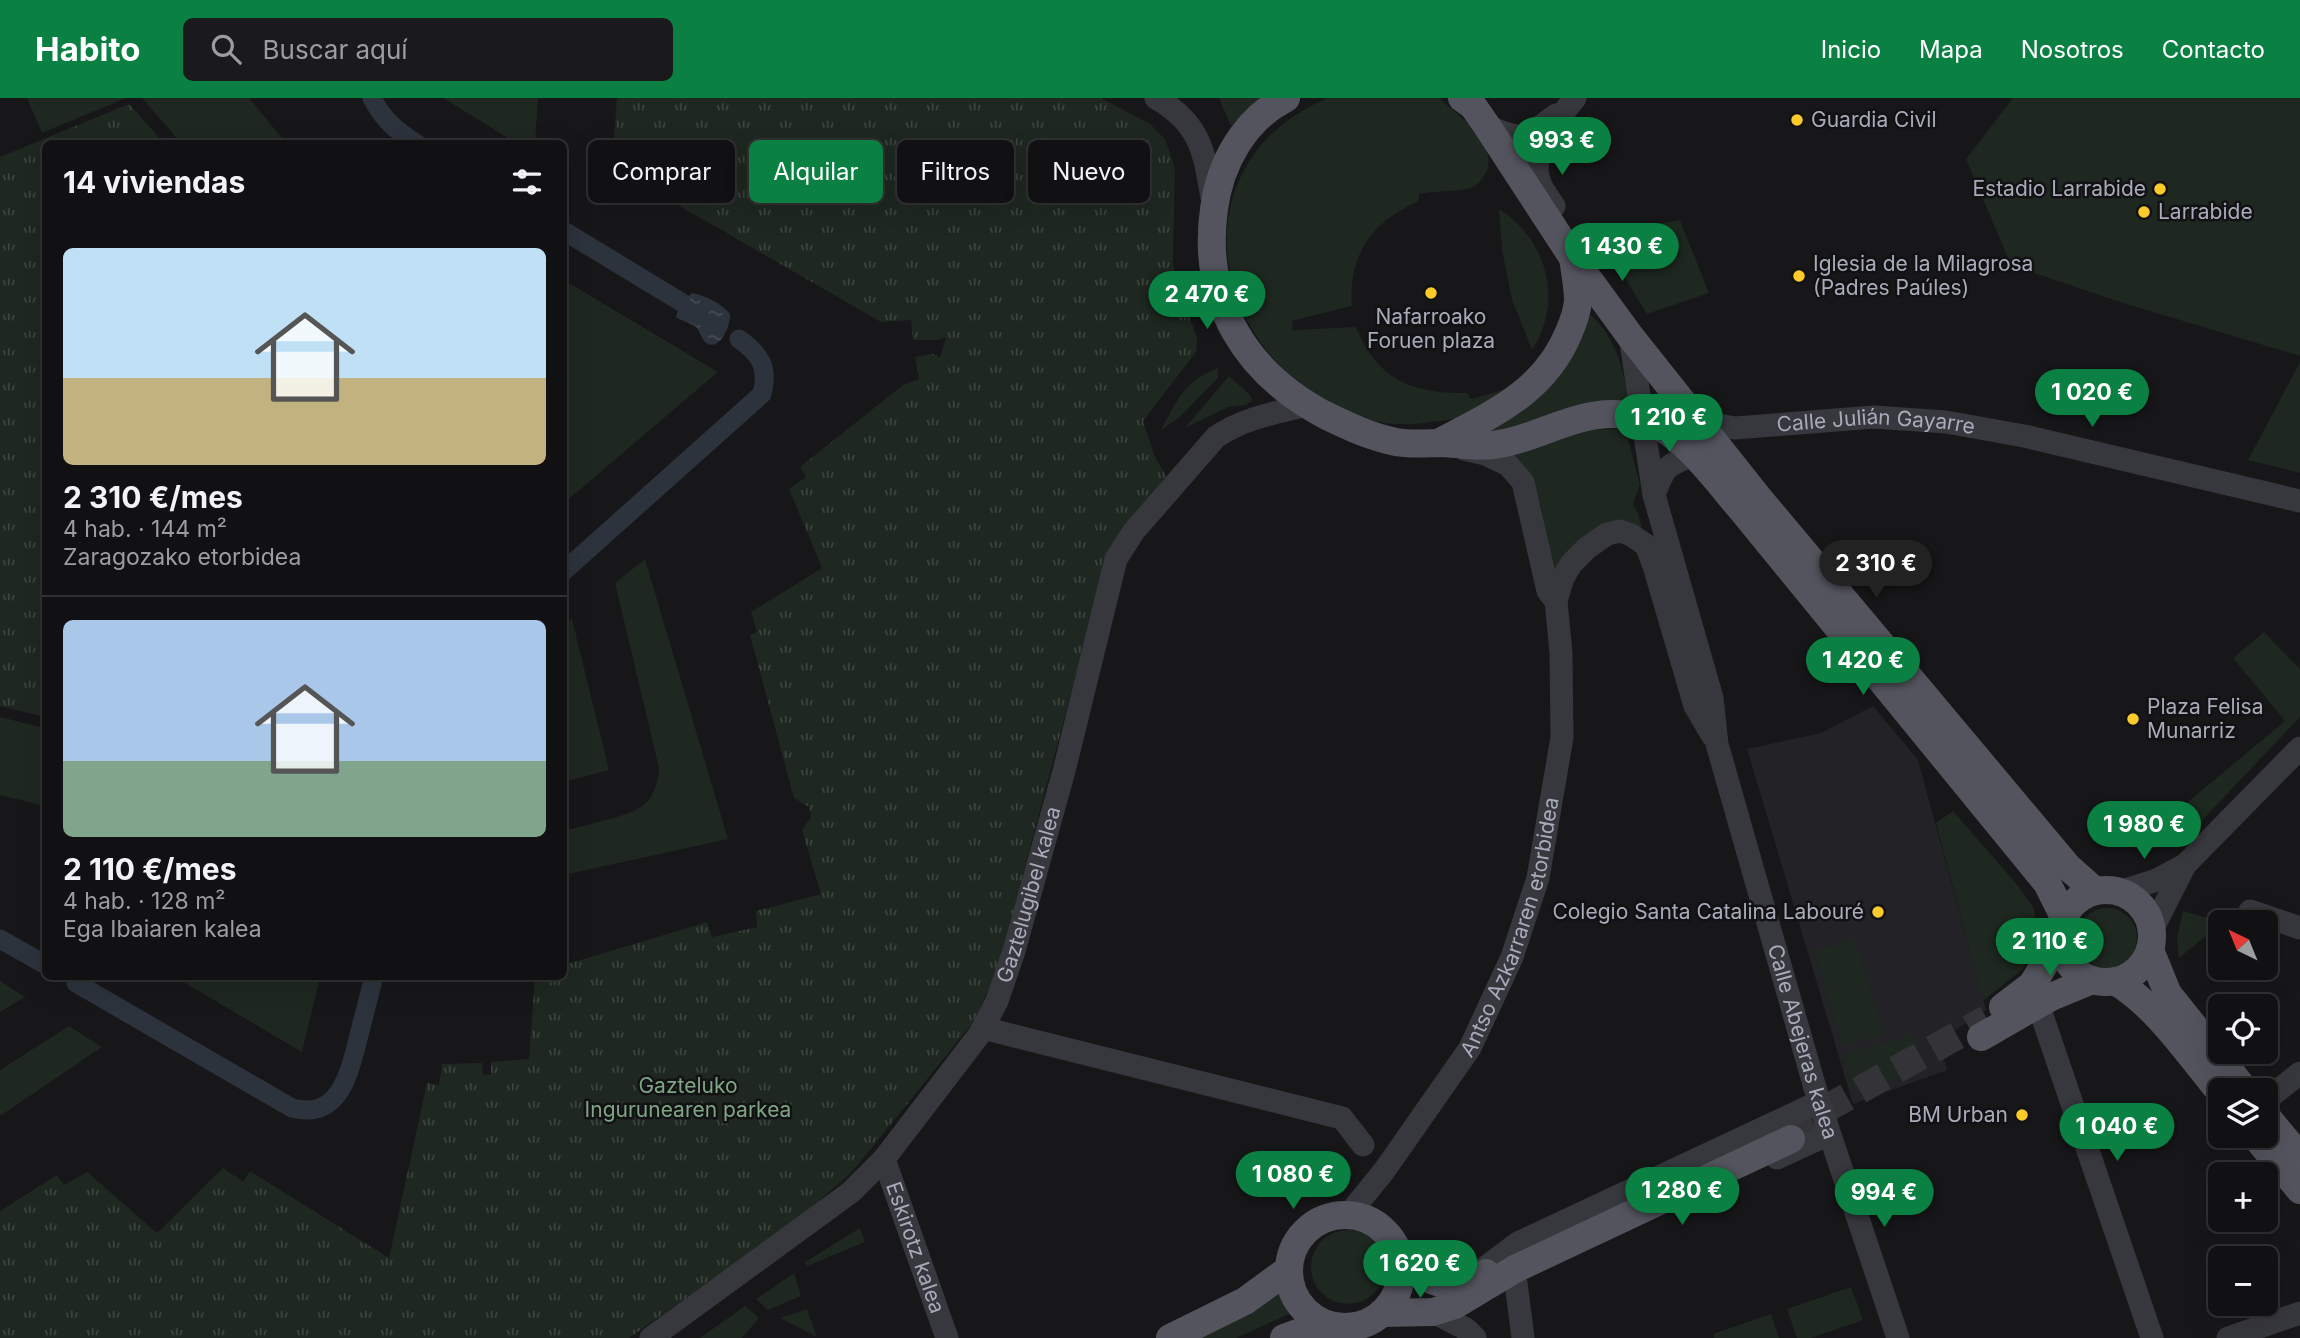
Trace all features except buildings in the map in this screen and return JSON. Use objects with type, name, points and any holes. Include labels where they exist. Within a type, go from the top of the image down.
[{"type":"main road","points":[[1286,98],[1258,118],[1240,140],[1222,170],[1214,206],[1212,258],[1216,284],[1229,320],[1249,354],[1266,374],[1285,391],[1307,405],[1359,432],[1399,443],[1491,446],[1575,418],[1601,414],[1644,419],[1667,431],[1695,455],[2047,883],[2062,927],[2062,949],[2073,968],[2131,991],[2150,1009],[2208,1078]]},
{"type":"main road","points":[[1472,107],[1573,258],[1630,336],[1757,496],[2068,867],[2107,892],[2131,897],[2141,906],[2148,917],[2151,940],[2168,994],[2235,1078]]},
{"type":"main road","points":[[1438,443],[1522,396],[1544,375],[1556,358],[1573,322],[1578,303],[1573,258]]},
{"type":"main road","points":[[2107,892],[2077,901],[2032,985],[1984,1028],[2038,1004],[2137,971],[2151,940]]},
{"type":"main road","points":[[2278,1130],[2300,1157]]},
{"type":"main road","points":[[1382,1313],[1433,1312],[1466,1291],[1788,1135]]},
{"type":"main road","points":[[2265,1148],[2300,1190]]},
{"type":"main road","points":[[1284,1338],[1323,1324],[1354,1326],[1372,1320],[1382,1313],[1399,1289],[1401,1264],[1393,1240],[1376,1224],[1349,1214],[1330,1217],[1316,1223],[1296,1243],[1289,1269],[1292,1288],[1308,1314],[1323,1324]]},
{"type":"main road","points":[[1401,1264],[1440,1285],[1466,1291]]},
{"type":"main road","points":[[1170,1338],[1245,1301],[1289,1269]]},
{"type":"street","points":[[1156,98],[1177,110],[1194,130],[1207,167],[1214,206]]},
{"type":"street","points":[[1472,107],[1513,137],[1531,134],[1572,101]]},
{"type":"street","points":[[1558,235],[1561,218],[1538,177],[1538,159],[1545,142],[1572,101]]},
{"type":"street","name":"Calle Abejeras kalea","points":[[1630,336],[1654,495],[1712,698],[1717,744],[1819,1102],[1898,1338]]},
{"type":"street","name":"Gaztelugibel kalea","points":[[650,1338],[851,1192],[884,1158],[983,1028],[997,1001],[1014,951],[1064,771],[1116,559],[1134,531],[1216,437],[1232,426],[1307,405]]},
{"type":"street","name":"Calle Julián Gayarre","points":[[1697,421],[1735,428],[1874,417],[1946,422],[2024,436],[2300,501]]},
{"type":"street","name":"Antso Azkarraren etorbidea","points":[[1438,443],[1485,454],[1508,465],[1523,482],[1548,592],[1556,601]]},
{"type":"street","points":[[1654,495],[1662,472],[1676,461],[1695,455]]},
{"type":"street","name":"Calle Abejeras kalea","points":[[1607,534],[1620,531],[1646,545],[1695,706],[1717,744]]},
{"type":"street","name":"Antso Azkarraren etorbidea","points":[[1349,1214],[1384,1171],[1470,1048],[1512,957],[1538,878],[1562,737],[1561,653],[1556,601],[1570,564],[1607,534]]},
{"type":"street","points":[[2107,892],[2157,880],[2185,866],[2300,748]]},
{"type":"street","points":[[2151,940],[2185,866]]},
{"type":"street","points":[[2278,921],[2300,928]]},
{"type":"street","points":[[2038,1004],[2152,1338]]},
{"type":"street","points":[[983,1028],[1342,1118],[1363,1145]]},
{"type":"street","points":[[2278,1090],[2300,1073]]},
{"type":"street","points":[[1466,1291],[1518,1243],[1819,1102]]},
{"type":"street","points":[[1466,1291],[1516,1283],[1829,1134]]},
{"type":"street","name":"Eskirotz kalea","points":[[884,1158],[947,1338]]},
{"type":"street","points":[[1516,1283],[1523,1338]]},
{"type":"street","points":[[1433,1312],[1466,1329],[1475,1338]]},
{"type":"street","points":[[2228,1338],[2300,1313]]},
{"type":"shaded area","name":"Colegio Santa Catalina Labouré","points":[[1873,706],[1918,760],[1986,1010],[1939,1041],[1947,1070],[1853,1104],[1747,749],[1821,733]]},
{"type":"green space","points":[[27,98],[126,98],[42,133]]},
{"type":"green space","points":[[142,98],[249,98],[284,140],[178,140]]},
{"type":"green space","points":[[443,98],[538,98],[535,140],[511,140]]},
{"type":"green space","name":"Gazteluko Ingurunearen parkea","points":[[617,98],[1101,98],[1150,124],[1165,139],[1175,168],[1173,262],[1176,280],[1197,338],[1196,352],[1143,421],[1155,457],[1166,476],[1120,532],[1108,554],[1023,874],[1010,934],[994,979],[973,1022],[851,1173],[793,1223],[629,1338],[0,1338],[0,1211],[57,1175],[64,1185],[87,1172],[157,1233],[223,1168],[243,1182],[250,1171],[389,1258],[427,1083],[439,1085],[442,1064],[482,1063],[483,1074],[491,1075],[491,1062],[529,1059],[535,980],[567,980],[567,964],[707,922],[712,937],[757,927],[756,911],[821,894],[802,830],[811,817],[809,807],[794,798],[750,635],[757,632],[751,612],[822,568],[789,489],[806,477],[800,467],[903,385],[919,379],[915,357],[934,354],[940,358],[946,337],[938,340],[913,340],[911,320],[881,322],[674,203],[735,203],[735,140],[614,140]]},
{"type":"green space","points":[[1219,98],[1259,98],[1231,126]]},
{"type":"green space","points":[[1328,98],[1439,98],[1474,130],[1486,149],[1489,160],[1487,171],[1475,186],[1462,190],[1419,194],[1419,201],[1403,209],[1377,229],[1359,255],[1354,270],[1352,306],[1292,321],[1293,330],[1356,327],[1375,360],[1399,380],[1414,387],[1430,391],[1467,393],[1471,399],[1506,389],[1504,394],[1463,416],[1425,423],[1386,423],[1367,420],[1332,406],[1316,397],[1286,372],[1257,337],[1238,300],[1228,260],[1228,221],[1238,184],[1257,150],[1288,121]]},
{"type":"green space","name":"Larrabide","points":[[2013,98],[2300,98],[2300,356],[2123,303],[2011,265],[1966,159]]},
{"type":"green space","points":[[129,104],[161,140],[42,140],[42,716],[0,706],[0,157]]},
{"type":"green space","points":[[1499,209],[1529,237],[1546,272],[1547,312],[1542,331],[1532,350],[1512,300],[1502,250]]},
{"type":"green space","points":[[1680,220],[1709,293],[1647,314],[1597,233]]},
{"type":"green space","points":[[567,282],[718,372],[567,500]]},
{"type":"green space","points":[[1591,315],[1613,344],[1624,377],[1628,402],[1482,437]]},
{"type":"green space","points":[[2300,362],[2300,473],[2248,460]]},
{"type":"green space","points":[[1218,368],[1218,378],[1179,418],[1161,430],[1183,392],[1197,379]]},
{"type":"green space","points":[[1229,376],[1251,396],[1252,401],[1246,405],[1228,407],[1185,428]]},
{"type":"green space","points":[[1588,429],[1626,430],[1640,485],[1633,504],[1646,545],[1607,534],[1554,579],[1541,506],[1532,479],[1508,453]]},
{"type":"green space","points":[[645,559],[728,839],[567,874],[567,830],[636,810],[650,799],[657,781],[659,768],[615,583]]},
{"type":"green space","points":[[572,619],[609,770],[567,781],[567,624]]},
{"type":"green space","points":[[2264,632],[2300,669],[2300,717],[2192,831],[2171,816],[2285,721],[2233,658]]},
{"type":"green space","points":[[0,717],[42,727],[42,805],[0,795]]},
{"type":"green space","points":[[1953,811],[2034,908],[2038,934],[2023,969],[1983,1001],[1936,823]]},
{"type":"green space","points":[[2101,908],[2113,908],[2132,921],[2137,938],[2135,950],[2124,963],[2113,968],[2101,968],[2082,955],[2077,944],[2077,932],[2090,913]]},
{"type":"green space","points":[[2183,911],[2208,918],[2208,934],[2179,958],[2177,937]]},
{"type":"green space","points":[[1855,939],[1883,1034],[1842,1046],[1814,951]]},
{"type":"green space","points":[[180,980],[319,980],[302,1052]]},
{"type":"green space","points":[[0,981],[25,997],[0,1012]]},
{"type":"green space","points":[[69,1026],[102,1047],[0,1116],[0,1070]]},
{"type":"green space","points":[[1913,1034],[1924,1070],[1854,1092],[1843,1055]]},
{"type":"green space","points":[[860,1228],[865,1242],[807,1266],[805,1262]]},
{"type":"green space","points":[[1348,1230],[1362,1233],[1374,1241],[1382,1253],[1385,1267],[1382,1281],[1374,1293],[1362,1301],[1348,1304],[1334,1301],[1322,1293],[1314,1281],[1311,1267],[1314,1253],[1322,1241],[1334,1233]]},
{"type":"green space","points":[[794,1273],[801,1296],[768,1310],[756,1299]]},
{"type":"green space","points":[[1282,1285],[1286,1297],[1296,1311],[1236,1338],[1194,1338]]},
{"type":"green space","points":[[1851,1287],[1863,1320],[1811,1338],[1797,1338],[1787,1309]]},
{"type":"green space","points":[[745,1306],[759,1318],[742,1338],[700,1338]]},
{"type":"green space","points":[[807,1309],[817,1337],[780,1318]]},
{"type":"green space","points":[[1771,1314],[1779,1338],[1714,1338],[1713,1334]]},
{"type":"water","points":[[692,293],[713,300],[730,314],[723,337],[715,344],[705,342],[696,327],[676,317],[681,302]]},
{"type":"waterway","points":[[372,98],[391,124],[411,140]]},
{"type":"waterway","points":[[567,233],[681,302]]},
{"type":"waterway","points":[[567,568],[762,394],[764,376],[761,362],[739,339]]},
{"type":"waterway","points":[[0,939],[42,963]]},
{"type":"waterway","points":[[76,983],[292,1108],[309,1110],[322,1107],[332,1100],[347,1077],[373,980]]},
{"type":"tunnel","points":[[1786,1131],[1987,1019]]},
{"type":"place","name":"Guardia Civil","points":[[1797,120]]},
{"type":"place","name":"Estadio Larrabide","points":[[2160,189]]},
{"type":"place","name":"Larrabide","points":[[2144,212]]},
{"type":"place","name":"Iglesia de la Milagrosa (Padres Paúles)","points":[[1799,276]]},
{"type":"place","name":"Nafarroako Foruen plaza","points":[[1431,293]]},
{"type":"place","name":"Plaza Felisa Munarriz","points":[[2133,719]]},
{"type":"place","name":"Colegio Santa Catalina Labouré","points":[[1878,912]]},
{"type":"place","name":"BM Urban","points":[[2022,1115]]}]
